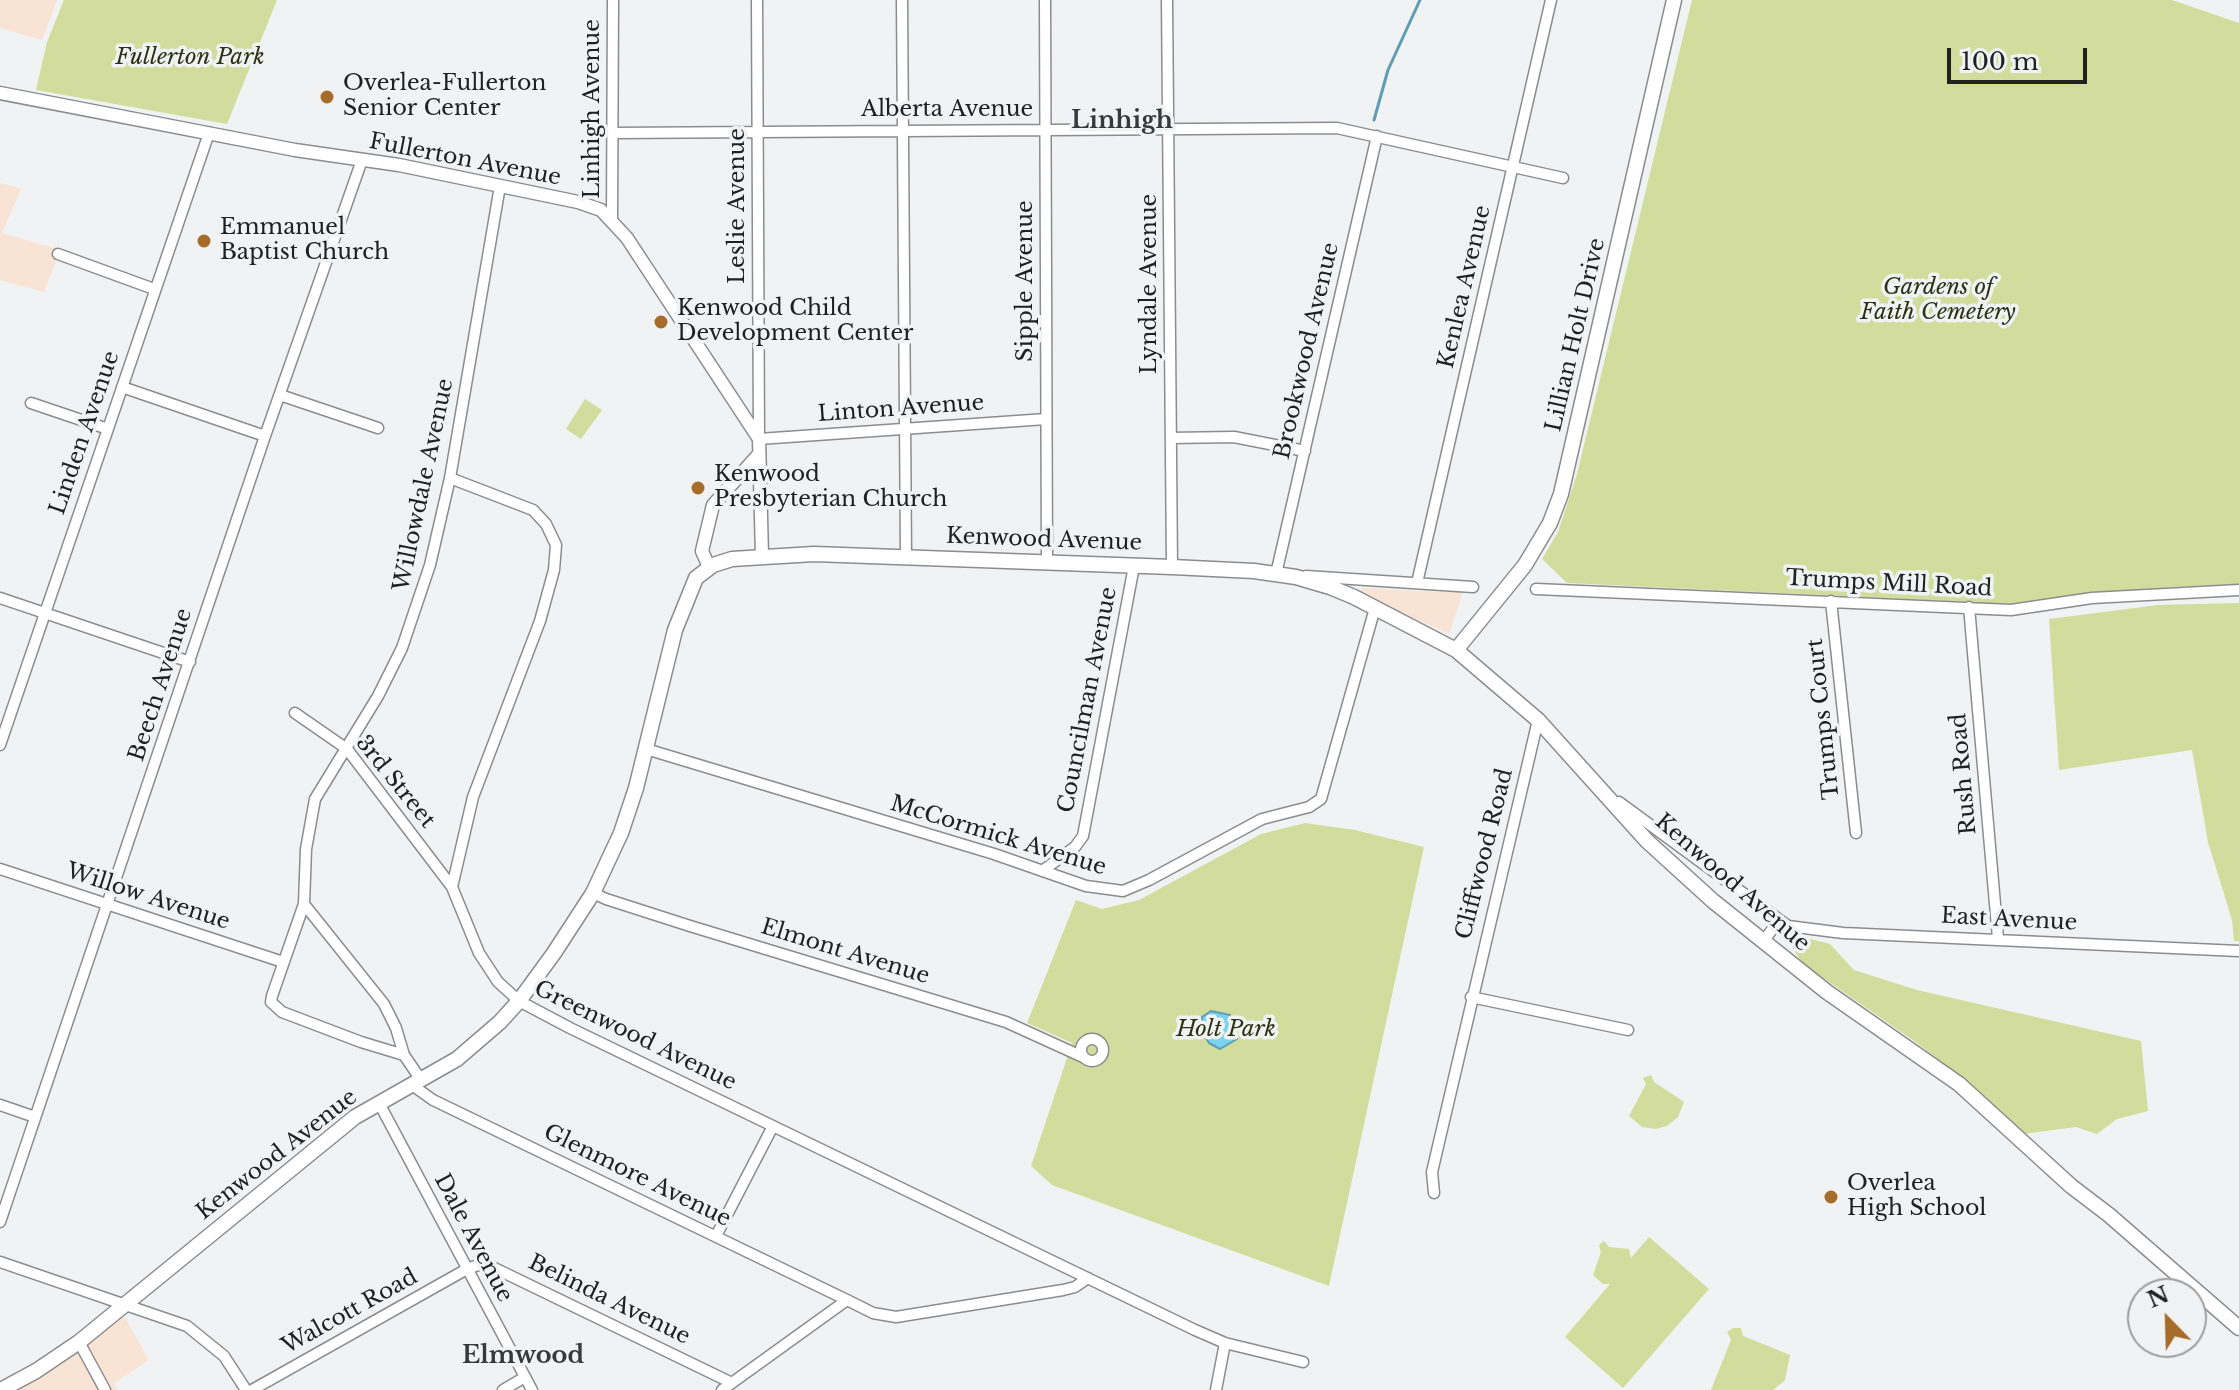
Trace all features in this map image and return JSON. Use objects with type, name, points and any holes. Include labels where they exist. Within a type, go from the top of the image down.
[{"type":"main road","name":"Lillian Holt Drive","points":[[1456,650],[1525,565],[1550,523],[1561,494],[1674,0]]},
{"type":"main road","name":"Kenwood Avenue","points":[[1,1390],[79,1342],[330,1136],[466,1052],[519,1001],[593,893],[631,806],[681,611],[696,578],[709,567],[732,559],[762,556],[906,556],[1276,574],[1330,587],[1456,650],[1538,720],[1666,859],[1827,992],[1959,1084],[2071,1186],[2239,1328]]},
{"type":"street","name":"Linhigh Avenue","points":[[612,219],[613,0]]},
{"type":"street","name":"Leslie Avenue","points":[[757,0],[762,556]]},
{"type":"street","points":[[902,0],[906,556]]},
{"type":"street","name":"Sipple Avenue","points":[[1045,0],[1047,562]]},
{"type":"street","name":"Lyndale Avenue","points":[[1167,0],[1172,567]]},
{"type":"street","name":"Kenlea Avenue","points":[[1417,583],[1551,0]]},
{"type":"street","name":"Fullerton Avenue","points":[[0,93],[399,165],[590,205],[612,219]]},
{"type":"street","name":"Alberta Avenue","points":[[614,133],[1337,128],[1563,178]]},
{"type":"street","name":"Linden Avenue","points":[[0,745],[209,133]]},
{"type":"street","name":"Brookwood Avenue","points":[[1276,574],[1377,136]]},
{"type":"street","name":"Beech Avenue","points":[[0,1222],[265,436],[362,160]]},
{"type":"street","name":"Willowdale Avenue","points":[[404,1055],[282,1012],[271,1002],[304,904],[304,868],[312,808],[319,789],[378,696],[411,624],[430,565],[450,478],[500,186]]},
{"type":"street","points":[[612,219],[759,439]]},
{"type":"street","points":[[58,254],[154,289]]},
{"type":"street","points":[[122,387],[265,436]]},
{"type":"street","points":[[280,395],[378,428]]},
{"type":"street","points":[[31,403],[108,429]]},
{"type":"street","name":"Linton Avenue","points":[[759,439],[1046,419]]},
{"type":"street","points":[[1171,438],[1234,437],[1305,451]]},
{"type":"street","points":[[709,567],[702,551],[713,505],[759,454]]},
{"type":"street","points":[[450,478],[533,510],[552,533],[557,559],[540,621],[473,797],[452,887]]},
{"type":"street","name":"Councilman Avenue","points":[[1042,871],[1075,847],[1083,836],[1134,566]]},
{"type":"street","points":[[1296,577],[1311,575],[1473,587]]},
{"type":"street","name":"Trumps Mill Road","points":[[1536,589],[2025,609],[2092,598],[2239,590]]},
{"type":"street","points":[[0,598],[190,662]]},
{"type":"street","name":"Trumps Court","points":[[1831,601],[1856,833]]},
{"type":"street","name":"Rush Road","points":[[1969,607],[1998,938]]},
{"type":"street","name":"McCormick Avenue","points":[[646,749],[1086,886],[1123,891],[1262,819],[1317,803],[1325,786],[1375,608]]},
{"type":"street","name":"3rd Street","points":[[295,713],[347,749],[452,887]]},
{"type":"street","name":"Cliffwood Road","points":[[1434,1193],[1432,1172],[1538,720]]},
{"type":"street","name":"East Avenue","points":[[1597,783],[1788,926],[1843,933],[2239,951]]},
{"type":"street","name":"Willow Avenue","points":[[0,869],[283,962]]},
{"type":"street","name":"Greenwood Avenue","points":[[452,887],[483,962],[498,982],[519,1001],[1225,1343],[1303,1362]]},
{"type":"street","name":"Elmont Avenue","points":[[593,893],[690,926],[1006,1022],[1083,1057]]},
{"type":"street","points":[[304,904],[384,1004],[416,1082]]},
{"type":"street","points":[[1763,942],[1779,920]]},
{"type":"street","points":[[1471,997],[1628,1030]]},
{"type":"street","name":"Glenmore Avenue","points":[[416,1082],[433,1100],[873,1313],[896,1317],[1063,1290],[1075,1287],[1088,1278]]},
{"type":"street","name":"Dale Avenue","points":[[379,1103],[532,1390]]},
{"type":"street","points":[[0,1105],[35,1117]]},
{"type":"street","points":[[716,1236],[773,1126]]},
{"type":"street","points":[[0,1262],[172,1320],[195,1331],[224,1356],[246,1390]]},
{"type":"street","name":"Belinda Avenue","points":[[467,1269],[481,1263],[488,1264],[732,1383]]},
{"type":"street","name":"Walcott Road","points":[[252,1390],[467,1269]]},
{"type":"street","points":[[722,1390],[847,1300]]},
{"type":"street","points":[[79,1342],[105,1390]]},
{"type":"street","points":[[1216,1390],[1225,1343]]},
{"type":"street","points":[[503,1390],[525,1377]]},
{"type":"shaded area","points":[[0,0],[57,0],[42,40],[0,28]]},
{"type":"shaded area","points":[[0,183],[21,189],[2,233],[60,250],[44,292],[0,280]]},
{"type":"shaded area","points":[[1362,588],[1463,592],[1449,634],[1360,594]]},
{"type":"shaded area","points":[[124,1316],[149,1360],[114,1383],[118,1390],[18,1390]]},
{"type":"green space","name":"Fullerton Park","points":[[64,0],[277,0],[227,124],[36,90],[47,42]]},
{"type":"green space","name":"Gardens of Faith Cemetery","points":[[1692,0],[2172,0],[2239,23],[2239,584],[2173,587],[2011,604],[1567,583],[1542,559],[1558,532],[1577,474]]},
{"type":"green space","points":[[585,399],[602,410],[581,439],[566,429]]},
{"type":"green space","points":[[2239,603],[2239,941],[2234,941],[2232,920],[2208,842],[2192,750],[2059,770],[2049,619],[2158,605]]},
{"type":"green space","name":"Holt Park","points":[[1305,823],[1355,830],[1424,847],[1329,1286],[1052,1185],[1031,1166],[1072,1043],[1027,1023],[1076,900],[1102,909],[1139,900],[1261,834]]},
{"type":"green space","points":[[1807,938],[1830,944],[1854,970],[1917,990],[2141,1041],[2148,1111],[2117,1119],[2097,1134],[2076,1127],[2023,1134],[1971,1085],[1917,1043],[1803,964],[1795,952],[1795,945]]},
{"type":"green space","points":[[1651,1075],[1654,1082],[1684,1102],[1678,1117],[1667,1126],[1656,1129],[1642,1127],[1629,1116],[1646,1084],[1643,1078]]},
{"type":"green space","points":[[1649,1237],[1709,1289],[1623,1388],[1565,1337],[1610,1284],[1603,1284],[1593,1275],[1601,1252],[1599,1245],[1604,1241],[1609,1247],[1629,1249],[1631,1258]]},
{"type":"green space","points":[[1741,1328],[1743,1336],[1790,1355],[1785,1380],[1773,1390],[1711,1390],[1731,1340],[1727,1332]]},
{"type":"water","points":[[1211,1011],[1230,1015],[1237,1039],[1220,1049],[1209,1043],[1202,1031],[1202,1017]]},
{"type":"waterway","points":[[1374,120],[1388,70],[1420,0]]},
{"type":"place","name":"Overlea-Fullerton Senior Center","points":[[327,97]]},
{"type":"place","name":"Emmanuel Baptist Church","points":[[204,241]]},
{"type":"place","name":"Kenwood Child Development Center","points":[[661,322]]},
{"type":"place","name":"Kenwood Presbyterian Church","points":[[698,488]]},
{"type":"place","name":"Overlea High School","points":[[1831,1197]]},
{"type":"district","name":"Linhigh","points":[[1122,121]]},
{"type":"district","name":"Elmwood","points":[[523,1356]]}]
